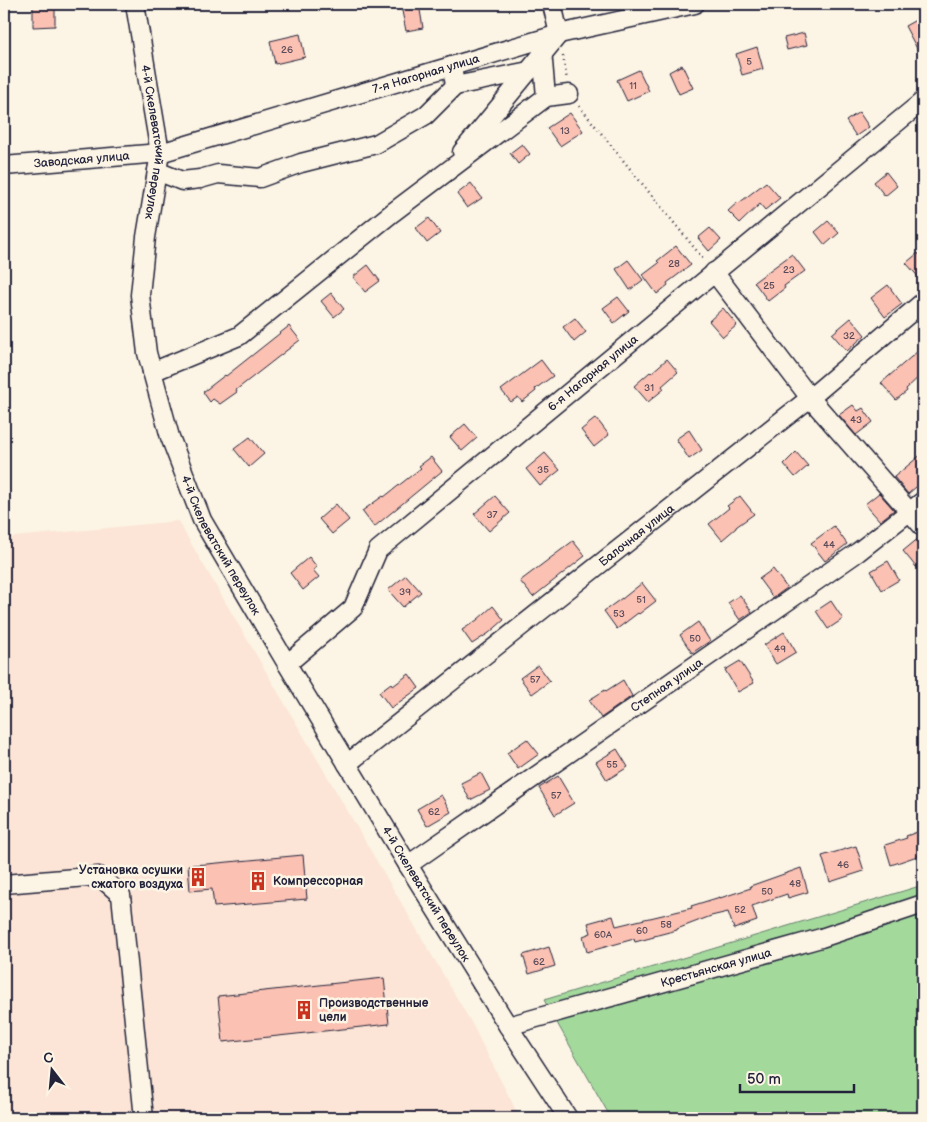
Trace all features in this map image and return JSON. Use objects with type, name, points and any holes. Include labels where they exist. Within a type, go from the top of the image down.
[{"type":"street","name":"4-й Скелеватский переулок","points":[[135,4],[160,153],[146,237],[140,295],[147,354],[170,438],[202,520],[408,865],[508,1026],[568,1118]]},
{"type":"street","points":[[552,4],[559,34]]},
{"type":"street","name":"7-я Нагорная улица","points":[[160,153],[452,66],[542,47],[559,34],[695,4]]},
{"type":"street","points":[[444,174],[529,71],[542,47]]},
{"type":"street","points":[[542,47],[546,97]]},
{"type":"street","points":[[452,66],[455,86]]},
{"type":"street","points":[[157,171],[182,181],[218,174],[260,178],[301,163],[376,144],[426,115],[455,86],[529,71]]},
{"type":"street","points":[[152,372],[239,336],[392,213],[546,97],[569,94]]},
{"type":"street","name":"6-я Нагорная улица","points":[[287,664],[353,608],[378,550],[923,101]]},
{"type":"street","name":"Заводская улица","points":[[4,166],[160,153]]},
{"type":"street","points":[[714,272],[810,398],[917,507],[923,527]]},
{"type":"street","name":"Балочная улица","points":[[347,764],[810,398],[923,302]]},
{"type":"street","name":"Степная улица","points":[[408,865],[858,552],[917,507]]},
{"type":"street","points":[[4,884],[99,876],[121,896],[144,1118]]},
{"type":"street","name":"Крестьянская улица","points":[[508,1026],[821,938],[923,904]]},
{"type":"path","points":[[559,34],[569,94],[714,272]]},
{"type":"shaded area","points":[[178,521],[471,1022],[520,1118],[4,1118],[4,538]]},
{"type":"green space","points":[[923,885],[923,1116],[893,1118],[611,1118],[544,1000]]},
{"type":"building","points":[[33,4],[55,4],[55,26],[33,27]]},
{"type":"building","points":[[419,4],[423,28],[406,31],[401,6]]},
{"type":"building","points":[[923,16],[923,60],[905,26]]},
{"type":"building","points":[[804,33],[807,45],[787,50],[784,38]]},
{"type":"building","points":[[300,34],[305,57],[275,64],[270,41]]},
{"type":"building","points":[[757,47],[763,69],[742,75],[736,54]]},
{"type":"building","points":[[682,65],[693,88],[679,94],[669,72]]},
{"type":"building","points":[[639,70],[649,91],[627,101],[617,80]]},
{"type":"building","points":[[859,112],[869,127],[856,136],[846,121]]},
{"type":"building","points":[[570,113],[583,131],[560,146],[547,128]]},
{"type":"building","points":[[522,144],[530,154],[518,164],[510,153]]},
{"type":"building","points":[[886,172],[897,186],[885,196],[874,182]]},
{"type":"building","points":[[766,182],[780,198],[765,210],[760,204],[740,223],[728,211]]},
{"type":"building","points":[[471,183],[482,198],[467,208],[457,194]]},
{"type":"building","points":[[429,218],[440,233],[427,243],[416,228]]},
{"type":"building","points":[[828,221],[839,233],[825,245],[815,232]]},
{"type":"building","points":[[710,228],[721,240],[709,251],[698,238]]},
{"type":"building","points":[[676,246],[691,265],[667,283],[668,285],[657,294],[643,275],[659,263],[657,261]]},
{"type":"building","points":[[918,253],[923,260],[923,282],[906,263]]},
{"type":"building","points":[[792,254],[805,271],[784,286],[785,288],[768,301],[754,282]]},
{"type":"building","points":[[628,260],[643,280],[630,290],[616,269]]},
{"type":"building","points":[[368,265],[380,281],[365,292],[353,277]]},
{"type":"building","points":[[888,285],[902,304],[885,317],[871,298]]},
{"type":"building","points":[[331,293],[344,309],[334,317],[321,301]]},
{"type":"building","points":[[618,297],[629,311],[614,323],[603,308]]},
{"type":"building","points":[[723,308],[737,325],[723,337],[709,321]]},
{"type":"building","points":[[575,318],[586,332],[574,342],[563,327]]},
{"type":"building","points":[[851,318],[865,335],[847,351],[832,334]]},
{"type":"building","points":[[289,326],[300,340],[220,404],[213,399],[210,402],[203,392]]},
{"type":"building","points":[[918,351],[923,357],[923,373],[896,400],[881,383]]},
{"type":"building","points":[[667,359],[678,372],[662,386],[664,389],[648,402],[634,386]]},
{"type":"building","points":[[541,360],[553,376],[535,389],[536,391],[522,402],[518,397],[511,402],[501,390]]},
{"type":"building","points":[[853,405],[858,411],[863,408],[873,422],[856,435],[839,415]]},
{"type":"building","points":[[596,418],[609,435],[594,447],[581,430]]},
{"type":"building","points":[[465,424],[477,438],[462,451],[450,437]]},
{"type":"building","points":[[689,430],[702,450],[689,459],[676,439]]},
{"type":"building","points":[[250,437],[264,454],[249,467],[234,449]]},
{"type":"building","points":[[796,452],[808,466],[795,477],[784,464]]},
{"type":"building","points":[[545,453],[560,470],[540,486],[526,469]]},
{"type":"building","points":[[923,453],[923,481],[908,494],[894,477]]},
{"type":"building","points":[[431,457],[442,471],[374,527],[362,511],[384,497],[421,468],[419,466]]},
{"type":"building","points":[[879,493],[894,510],[880,521],[865,504]]},
{"type":"building","points":[[495,496],[510,513],[489,531],[474,514]]},
{"type":"building","points":[[740,496],[754,514],[722,540],[709,524],[729,508],[727,506]]},
{"type":"building","points":[[336,504],[349,520],[332,534],[319,519]]},
{"type":"building","points":[[834,526],[847,544],[825,561],[811,543]]},
{"type":"building","points":[[920,537],[923,537],[923,561],[916,567],[903,551]]},
{"type":"building","points":[[573,541],[585,556],[533,597],[520,581]]},
{"type":"building","points":[[309,557],[317,567],[313,570],[319,577],[303,590],[290,573]]},
{"type":"building","points":[[888,561],[899,580],[882,590],[871,571]]},
{"type":"building","points":[[773,569],[787,588],[773,598],[759,579]]},
{"type":"building","points":[[406,575],[421,592],[403,607],[388,590]]},
{"type":"building","points":[[642,583],[656,601],[617,629],[604,611]]},
{"type":"building","points":[[740,595],[752,612],[740,620],[728,603]]},
{"type":"building","points":[[831,601],[843,619],[828,629],[816,611]]},
{"type":"building","points":[[493,606],[504,620],[472,644],[462,630]]},
{"type":"building","points":[[698,622],[710,641],[692,653],[680,635]]},
{"type":"building","points":[[784,632],[796,652],[776,664],[764,645]]},
{"type":"building","points":[[740,661],[754,683],[738,692],[725,670]]},
{"type":"building","points":[[538,665],[550,681],[532,694],[520,678]]},
{"type":"building","points":[[409,674],[419,688],[391,708],[379,692],[391,683],[393,686]]},
{"type":"building","points":[[623,680],[632,696],[601,718],[589,700]]},
{"type":"building","points":[[527,739],[539,754],[518,769],[507,753]]},
{"type":"building","points":[[617,749],[628,767],[607,780],[596,762]]},
{"type":"building","points":[[481,773],[490,790],[470,800],[461,783]]},
{"type":"building","points":[[558,776],[574,803],[555,815],[539,788]]},
{"type":"building","points":[[441,795],[451,812],[427,826],[417,809]]},
{"type":"building","points":[[923,830],[923,854],[891,865],[885,845],[907,838],[906,836]]},
{"type":"building","points":[[856,846],[864,871],[830,882],[822,856]]},
{"type":"building","name":"Компрессорная","points":[[303,855],[307,899],[214,907],[212,889],[190,891],[188,865]]},
{"type":"building","points":[[801,868],[808,892],[788,898],[787,894],[752,906],[757,921],[734,929],[728,912],[711,916],[654,937],[635,942],[634,939],[587,952],[583,936],[591,933],[588,923],[613,916],[616,926],[692,908],[691,906],[751,888],[750,886]]},
{"type":"building","points":[[549,947],[555,966],[529,974],[523,955]]},
{"type":"building","name":"Производственные цели","points":[[384,978],[389,1024],[223,1042],[218,996]]},
{"type":"place","name":"Установка осушки сжатого воздуха","points":[[198,877]]},
{"type":"place","name":"Компрессорная","points":[[258,881]]},
{"type":"place","name":"Производственные цели","points":[[304,1010]]}]
